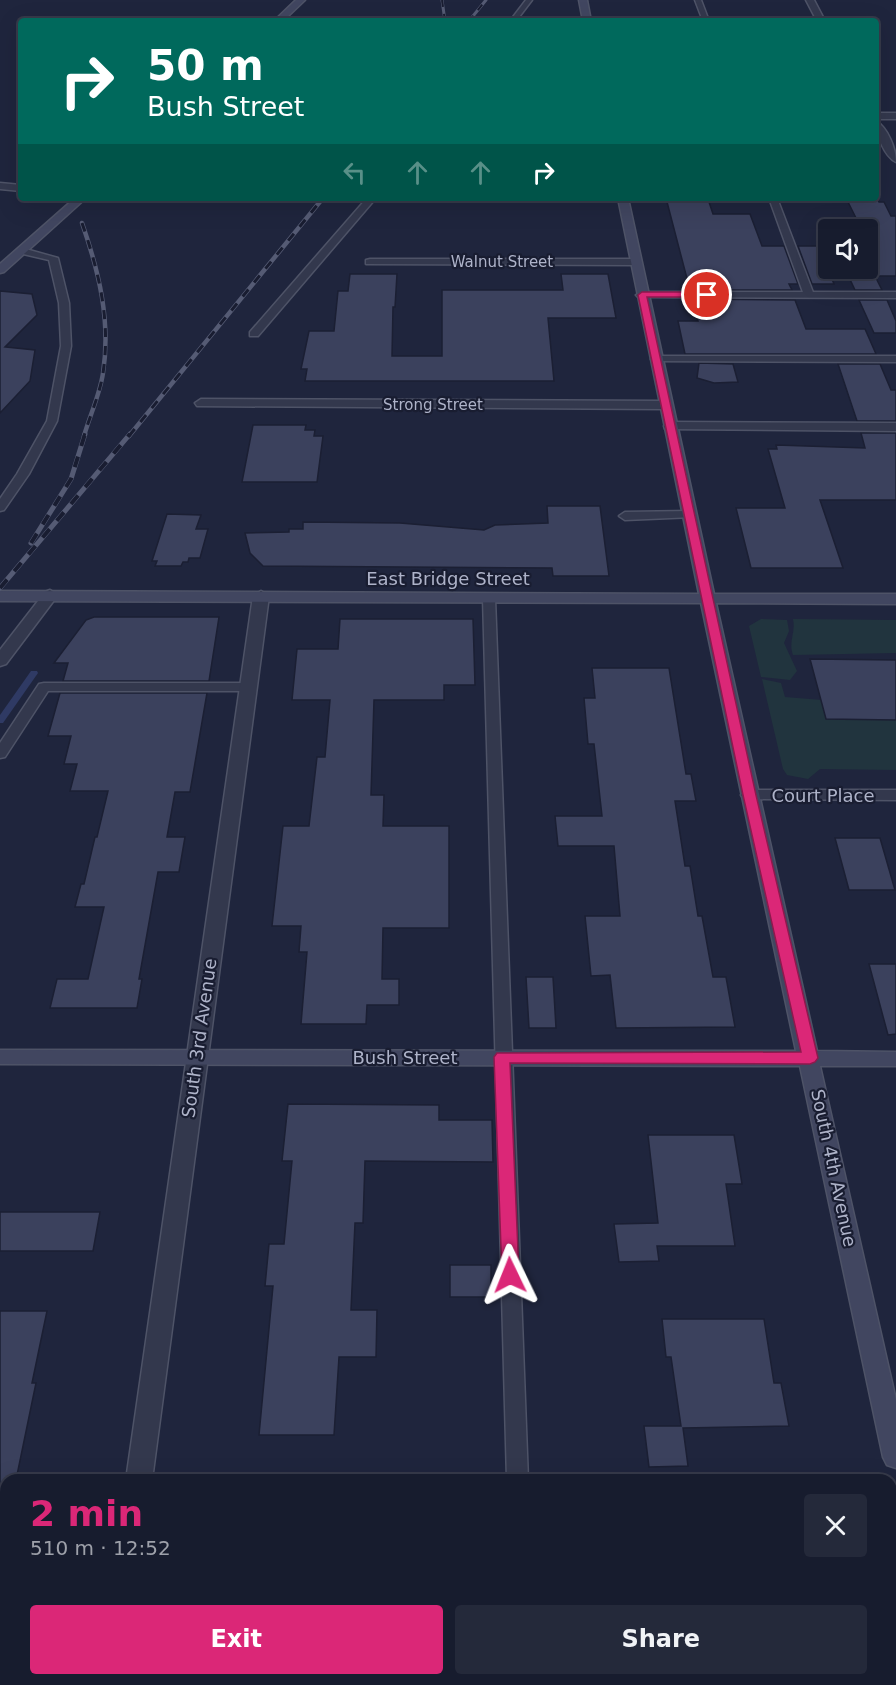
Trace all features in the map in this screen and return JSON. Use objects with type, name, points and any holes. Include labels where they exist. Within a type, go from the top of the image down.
[{"type":"street","points":[[281,18],[301,0]]},
{"type":"street","points":[[583,0],[586,18]]},
{"type":"street","points":[[810,0],[819,18]]},
{"type":"street","points":[[879,116],[896,116]]},
{"type":"street","points":[[879,129],[896,159]]},
{"type":"street","points":[[0,186],[18,188]]},
{"type":"street","points":[[0,270],[78,201]]},
{"type":"street","name":"South 4th Avenue","points":[[624,201],[665,405],[896,1457]]},
{"type":"street","name":"Walnut Street","points":[[370,262],[635,262]]},
{"type":"street","points":[[642,295],[896,295]]},
{"type":"street","name":"Strong Street","points":[[201,403],[665,405]]},
{"type":"street","points":[[670,426],[896,427]]},
{"type":"street","points":[[0,661],[50,595]]},
{"type":"street","name":"East Bridge Street","points":[[0,596],[896,599]]},
{"type":"street","name":"South 3rd Avenue","points":[[140,1474],[261,596]]},
{"type":"street","name":"Court Place","points":[[750,795],[896,795]]},
{"type":"street","name":"Bush Street","points":[[0,1057],[896,1059]]},
{"type":"lane","points":[[515,18],[529,0]]},
{"type":"lane","points":[[698,0],[705,18]]},
{"type":"lane","points":[[254,334],[369,201]]},
{"type":"lane","points":[[774,201],[809,295]]},
{"type":"lane","points":[[0,508],[23,474],[52,421],[65,353],[64,303],[53,258],[22,251]]},
{"type":"lane","points":[[656,359],[896,359]]},
{"type":"lane","points":[[625,516],[690,515]]},
{"type":"lane","points":[[489,598],[502,1057],[518,1474]]},
{"type":"lane","points":[[0,754],[44,687],[248,687]]},
{"type":"shaded area","points":[[761,619],[787,620],[789,631],[784,643],[797,671],[790,680],[761,677],[749,626]]},
{"type":"shaded area","points":[[793,619],[896,620],[896,653],[793,655],[791,645]]},
{"type":"shaded area","points":[[762,679],[781,683],[785,697],[822,700],[826,719],[896,720],[896,770],[820,769],[808,779],[787,775],[783,769]]},
{"type":"building","points":[[667,202],[709,202],[713,214],[750,214],[762,246],[784,246],[798,284],[789,284],[792,290],[690,290]]},
{"type":"building","points":[[848,202],[884,202],[891,216],[896,216],[896,276],[878,276],[878,219],[856,219]]},
{"type":"building","points":[[798,246],[818,246],[818,279],[832,279],[834,284],[812,284]]},
{"type":"building","points":[[350,274],[397,274],[395,307],[393,307],[392,356],[442,356],[442,290],[563,290],[561,274],[608,274],[616,318],[548,318],[554,381],[305,381],[307,369],[301,369],[309,331],[334,331],[338,291],[348,291]]},
{"type":"building","points":[[850,279],[876,279],[882,290],[855,290]]},
{"type":"building","points":[[0,291],[32,294],[37,315],[5,347],[35,350],[30,381],[0,413]]},
{"type":"building","points":[[692,299],[795,300],[806,329],[865,329],[876,354],[685,354],[678,321],[698,321]]},
{"type":"building","points":[[859,300],[887,300],[896,321],[896,333],[874,333]]},
{"type":"building","points":[[699,363],[733,364],[738,382],[714,383],[697,378]]},
{"type":"building","points":[[838,364],[880,364],[891,390],[896,390],[896,421],[857,421]]},
{"type":"building","points":[[253,425],[306,425],[305,430],[315,430],[314,436],[323,436],[317,482],[242,482]]},
{"type":"building","points":[[861,433],[896,433],[896,500],[820,500],[843,568],[751,568],[736,508],[785,508],[768,449],[777,449],[776,445],[865,448]]},
{"type":"building","points":[[547,506],[600,506],[609,576],[553,576],[552,568],[263,566],[250,553],[245,533],[289,532],[289,529],[303,529],[303,522],[400,523],[484,530],[495,525],[548,523]]},
{"type":"building","points":[[167,514],[201,515],[196,529],[208,529],[200,558],[189,558],[188,562],[183,562],[181,566],[155,566],[157,561],[152,561]]},
{"type":"building","points":[[94,617],[219,617],[209,681],[63,681],[68,663],[54,663],[86,620]]},
{"type":"building","points":[[340,619],[473,619],[475,685],[444,685],[444,700],[374,700],[371,795],[384,795],[383,826],[449,826],[449,928],[383,928],[382,979],[399,979],[399,1005],[367,1005],[366,1024],[301,1024],[307,952],[299,952],[301,926],[272,926],[283,826],[309,826],[317,757],[325,757],[330,700],[292,700],[297,649],[338,649]]},
{"type":"building","points":[[810,659],[896,660],[896,720],[826,719]]},
{"type":"building","points":[[592,668],[669,668],[686,774],[691,774],[696,801],[675,801],[685,866],[690,866],[698,916],[702,916],[713,977],[726,977],[735,1027],[616,1028],[610,975],[591,976],[585,916],[620,916],[614,846],[558,846],[555,816],[602,816],[594,744],[588,744],[584,698],[595,698]]},
{"type":"building","points":[[60,693],[207,693],[190,792],[175,792],[167,837],[185,837],[179,872],[158,872],[139,979],[142,979],[137,1008],[50,1008],[57,979],[88,979],[104,907],[75,907],[81,884],[84,884],[108,791],[70,791],[77,764],[64,764],[71,736],[48,736]]},
{"type":"building","points":[[835,838],[880,838],[895,890],[849,890]]},
{"type":"building","points":[[869,964],[896,964],[896,1034],[888,1035]]},
{"type":"building","points":[[526,977],[553,977],[556,1028],[529,1028]]},
{"type":"building","points":[[288,1104],[439,1105],[439,1120],[492,1120],[493,1162],[365,1161],[363,1223],[355,1223],[351,1310],[377,1310],[376,1357],[339,1357],[334,1435],[259,1435],[273,1286],[265,1286],[269,1244],[284,1244],[292,1161],[282,1161]]},
{"type":"building","points":[[648,1135],[734,1135],[742,1184],[726,1184],[735,1246],[657,1246],[659,1261],[619,1262],[614,1224],[658,1223]]},
{"type":"building","points":[[0,1212],[100,1212],[93,1251],[0,1251]]},
{"type":"building","points":[[450,1265],[491,1265],[491,1297],[450,1297]]},
{"type":"building","points":[[0,1311],[47,1311],[32,1383],[36,1383],[17,1474],[0,1474]]},
{"type":"building","points":[[662,1319],[764,1319],[774,1383],[781,1383],[789,1426],[683,1428],[688,1466],[649,1467],[644,1426],[681,1426],[671,1357],[666,1357]]},
{"type":"waterway","points":[[0,721],[34,673]]},
{"type":"railway","points":[[442,0],[445,18]]},
{"type":"railway","points":[[471,18],[486,0]]},
{"type":"railway","points":[[129,436],[321,201]]},
{"type":"railway","points":[[82,223],[94,260],[102,297],[105,335],[102,381],[84,436]]},
{"type":"railway","points":[[31,543],[71,479],[85,434]]},
{"type":"railway","points":[[0,588],[130,434]]},
{"type":"route","points":[[510,1275],[502,1057],[810,1058],[750,795],[642,295],[707,295]]}]
